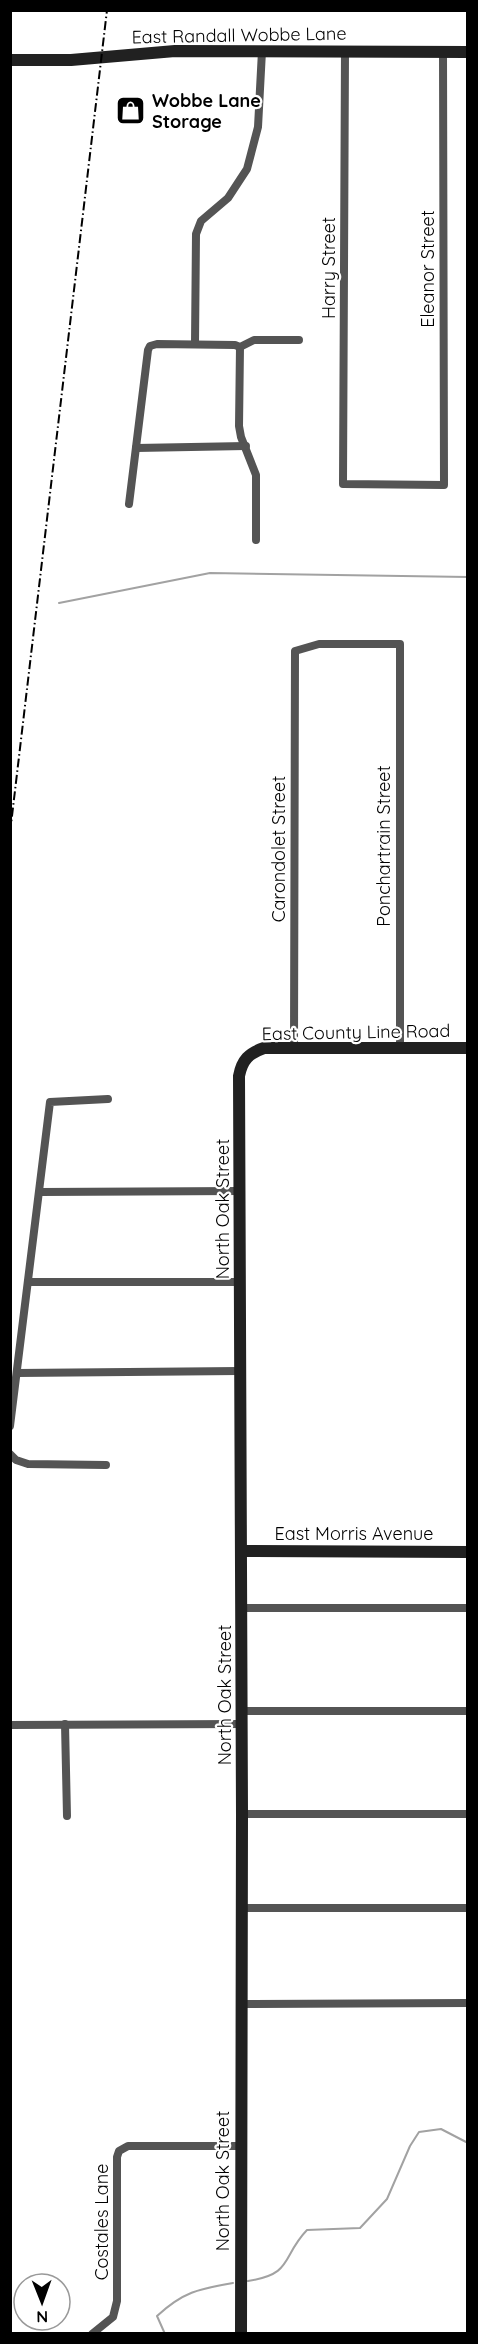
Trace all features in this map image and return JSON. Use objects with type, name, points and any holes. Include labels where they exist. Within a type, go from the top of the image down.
[{"type":"street","name":"East Randall Wobbe Lane","points":[[10,60],[71,60],[175,51],[468,52]]},
{"type":"street","points":[[195,344],[196,234],[201,221],[228,198],[247,169],[258,127],[262,51]]},
{"type":"street","name":"Harry Street","points":[[345,52],[343,484],[444,485]]},
{"type":"street","name":"Eleanor Street","points":[[443,52],[444,485]]},
{"type":"street","points":[[129,504],[149,347],[157,344],[195,344],[240,347],[254,340],[298,340]]},
{"type":"street","points":[[240,347],[239,426],[258,487],[256,540]]},
{"type":"street","points":[[136,447],[246,446]]},
{"type":"street","name":"Carondolet Street","points":[[294,1048],[295,651],[319,644],[400,644]]},
{"type":"street","name":"Ponchartrain Street","points":[[400,644],[400,1048]]},
{"type":"street","name":"East County Line Road","points":[[246,1057],[253,1051],[264,1048],[468,1048]]},
{"type":"street","name":"North Oak Street","points":[[241,2334],[242,1718],[239,1076],[246,1057]]},
{"type":"street","points":[[10,1426],[50,1102],[108,1099]]},
{"type":"street","points":[[40,1192],[240,1191]]},
{"type":"street","points":[[28,1282],[240,1282]]},
{"type":"street","points":[[17,1373],[239,1371]]},
{"type":"street","points":[[10,1454],[16,1460],[28,1464],[106,1465]]},
{"type":"street","name":"East Morris Avenue","points":[[241,1551],[468,1552]]},
{"type":"street","points":[[241,1608],[468,1608]]},
{"type":"street","points":[[10,1725],[468,1712]]},
{"type":"street","points":[[65,1725],[67,1816]]},
{"type":"street","points":[[242,1814],[468,1814]]},
{"type":"street","points":[[242,1908],[468,1908]]},
{"type":"street","points":[[241,2004],[468,2003]]},
{"type":"street","name":"Costales Lane","points":[[92,2334],[113,2317],[117,2301],[117,2157],[119,2151],[128,2146],[240,2146]]},
{"type":"waterway","points":[[59,603],[210,573],[468,577]]},
{"type":"waterway","points":[[248,2281],[263,2278],[280,2269],[307,2230],[360,2228],[387,2199],[410,2146],[419,2132],[441,2129],[468,2143]]},
{"type":"waterway","points":[[165,2334],[157,2316],[166,2308],[192,2293],[233,2283]]},
{"type":"railway","points":[[10,833],[107,10]]},
{"type":"place","name":"Wobbe Lane Storage","points":[[131,110]]}]
